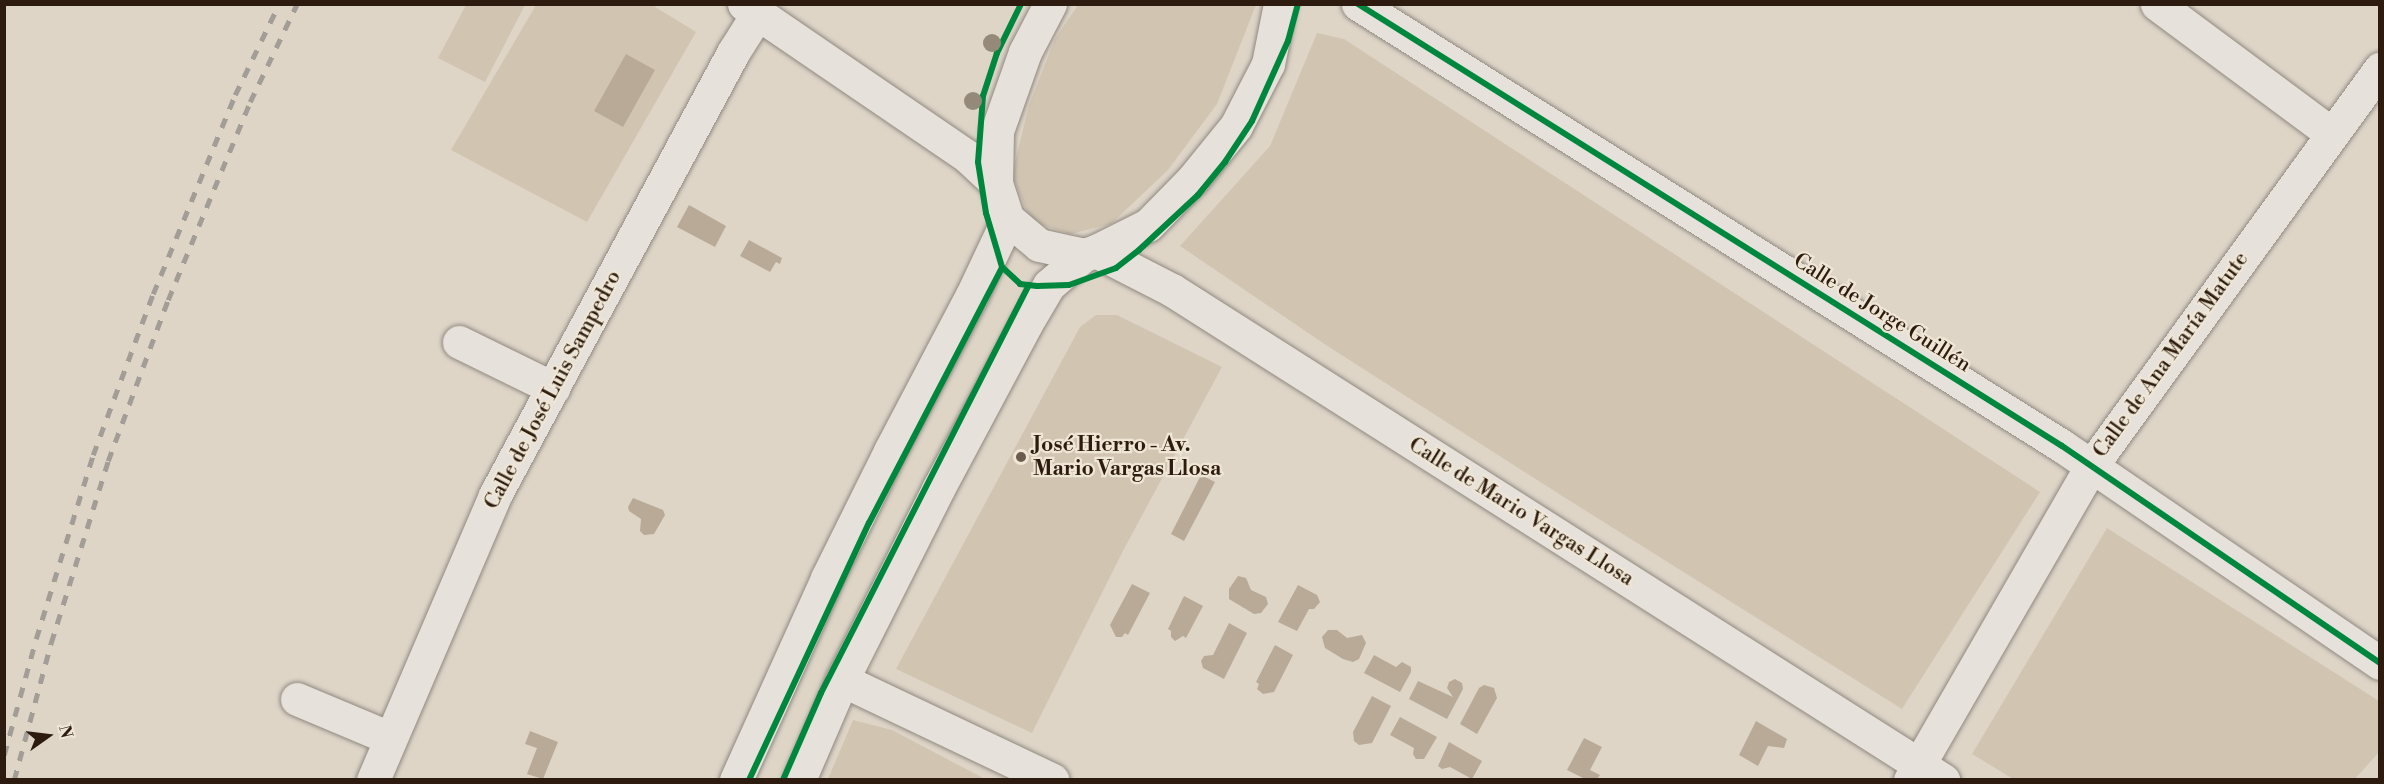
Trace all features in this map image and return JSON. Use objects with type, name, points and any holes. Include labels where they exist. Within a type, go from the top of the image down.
[{"type":"street","points":[[736,780],[827,578],[890,451],[972,295],[1008,219],[996,183],[997,131],[1025,52],[1050,4]]},
{"type":"street","points":[[799,780],[842,680],[938,489],[1049,285],[1090,253],[1148,225],[1193,179],[1236,126],[1268,64],[1280,4]]},
{"type":"street","name":"Calle de Jorge Guillén","points":[[1358,4],[2092,465],[2379,663]]},
{"type":"street","points":[[2157,4],[2331,133]]},
{"type":"street","points":[[751,9],[968,157],[996,183]]},
{"type":"street","name":"Calle de José Luis Sampedro","points":[[373,780],[495,495],[734,51],[751,9]]},
{"type":"street","name":"Calle de Ana María Matute","points":[[1924,774],[2092,465],[2379,68]]},
{"type":"street","name":"Calle de Mario Vargas Llosa","points":[[1008,219],[1040,245],[1090,253],[1172,290],[1924,774]]},
{"type":"street","points":[[459,342],[553,388]]},
{"type":"street","points":[[842,680],[1053,780]]},
{"type":"street","points":[[297,699],[390,738]]},
{"type":"shaded area","points":[[466,5],[525,5],[485,82],[438,58]]},
{"type":"shaded area","points":[[536,5],[652,5],[696,32],[587,222],[451,150]]},
{"type":"shaded area","points":[[1078,5],[1256,5],[1217,104],[1168,170],[1111,224],[1070,234],[1031,221],[1012,175],[1029,105],[1055,39]]},
{"type":"shaded area","points":[[1317,33],[1344,39],[2040,492],[1902,709],[1326,345],[1180,246],[1270,146]]},
{"type":"shaded area","points":[[626,54],[655,70],[623,127],[594,111]]},
{"type":"shaded area","points":[[689,205],[726,226],[715,247],[677,227]]},
{"type":"shaded area","points":[[749,240],[782,258],[780,264],[776,262],[770,272],[740,256]]},
{"type":"shaded area","points":[[1096,315],[1117,315],[1222,367],[1124,549],[1032,733],[896,669],[1080,327]]},
{"type":"shaded area","points":[[1201,475],[1215,482],[1184,541],[1171,534]]},
{"type":"shaded area","points":[[633,498],[663,510],[665,515],[654,534],[644,535],[640,531],[641,519],[629,511],[628,507]]},
{"type":"shaded area","points":[[2107,528],[2379,701],[2379,752],[2354,780],[2013,779],[1972,754]]},
{"type":"shaded area","points":[[1238,576],[1246,578],[1251,590],[1266,597],[1268,604],[1261,613],[1254,614],[1229,599],[1229,589]]},
{"type":"shaded area","points":[[1132,584],[1150,593],[1128,635],[1125,633],[1122,637],[1116,637],[1110,625]]},
{"type":"shaded area","points":[[1298,585],[1317,595],[1320,602],[1314,609],[1309,609],[1297,631],[1278,622]]},
{"type":"shaded area","points":[[1184,596],[1203,606],[1186,638],[1183,636],[1175,641],[1168,629]]},
{"type":"shaded area","points":[[1229,623],[1247,633],[1224,679],[1203,668],[1201,661],[1204,656],[1213,655]]},
{"type":"shaded area","points":[[1328,630],[1337,630],[1347,638],[1362,635],[1366,643],[1359,659],[1353,662],[1343,659],[1325,648],[1322,637]]},
{"type":"shaded area","points":[[1275,645],[1293,655],[1274,692],[1263,694],[1257,689],[1259,684],[1256,682]]},
{"type":"shaded area","points":[[1374,655],[1396,667],[1402,662],[1411,667],[1411,672],[1400,692],[1364,673]]},
{"type":"shaded area","points":[[1455,679],[1462,683],[1463,689],[1447,719],[1409,699],[1418,681],[1453,697],[1447,688],[1449,682]]},
{"type":"shaded area","points":[[1484,685],[1494,688],[1497,698],[1477,734],[1460,724],[1479,688]]},
{"type":"shaded area","points":[[1372,696],[1391,706],[1372,743],[1359,745],[1354,741],[1353,732]]},
{"type":"shaded area","points":[[1400,717],[1437,737],[1424,759],[1416,759],[1413,754],[1414,748],[1390,735]]},
{"type":"shaded area","points":[[853,720],[892,730],[985,779],[828,779]]},
{"type":"shaded area","points":[[1756,721],[1787,739],[1784,748],[1768,746],[1758,766],[1739,755]]},
{"type":"shaded area","points":[[530,731],[558,742],[543,779],[527,774],[537,748],[525,744]]},
{"type":"shaded area","points":[[1584,738],[1602,747],[1590,770],[1600,775],[1597,779],[1585,779],[1567,770]]},
{"type":"shaded area","points":[[1449,742],[1482,761],[1472,779],[1450,767],[1442,769],[1438,766]]},
{"type":"railway","points":[[4,755],[36,639],[93,455],[153,294],[235,95],[279,4]]},
{"type":"railway","points":[[14,780],[51,643],[108,461],[168,300],[250,102],[297,4]]},
{"type":"cycle path","points":[[1021,4],[997,53],[983,96],[978,162],[986,213],[1002,267],[1020,284],[1037,286],[1069,285],[1116,268],[1139,250],[1198,195],[1225,162],[1252,121],[1288,41],[1298,4]]},
{"type":"cycle path","points":[[1358,4],[2062,446],[2380,663]]},
{"type":"cycle path","points":[[749,780],[869,523],[1002,267]]},
{"type":"cycle path","points":[[783,780],[821,693],[1029,285]]},
{"type":"place","name":"José Hierro - Av. Mario Vargas Llosa","points":[[1021,457]]}]
